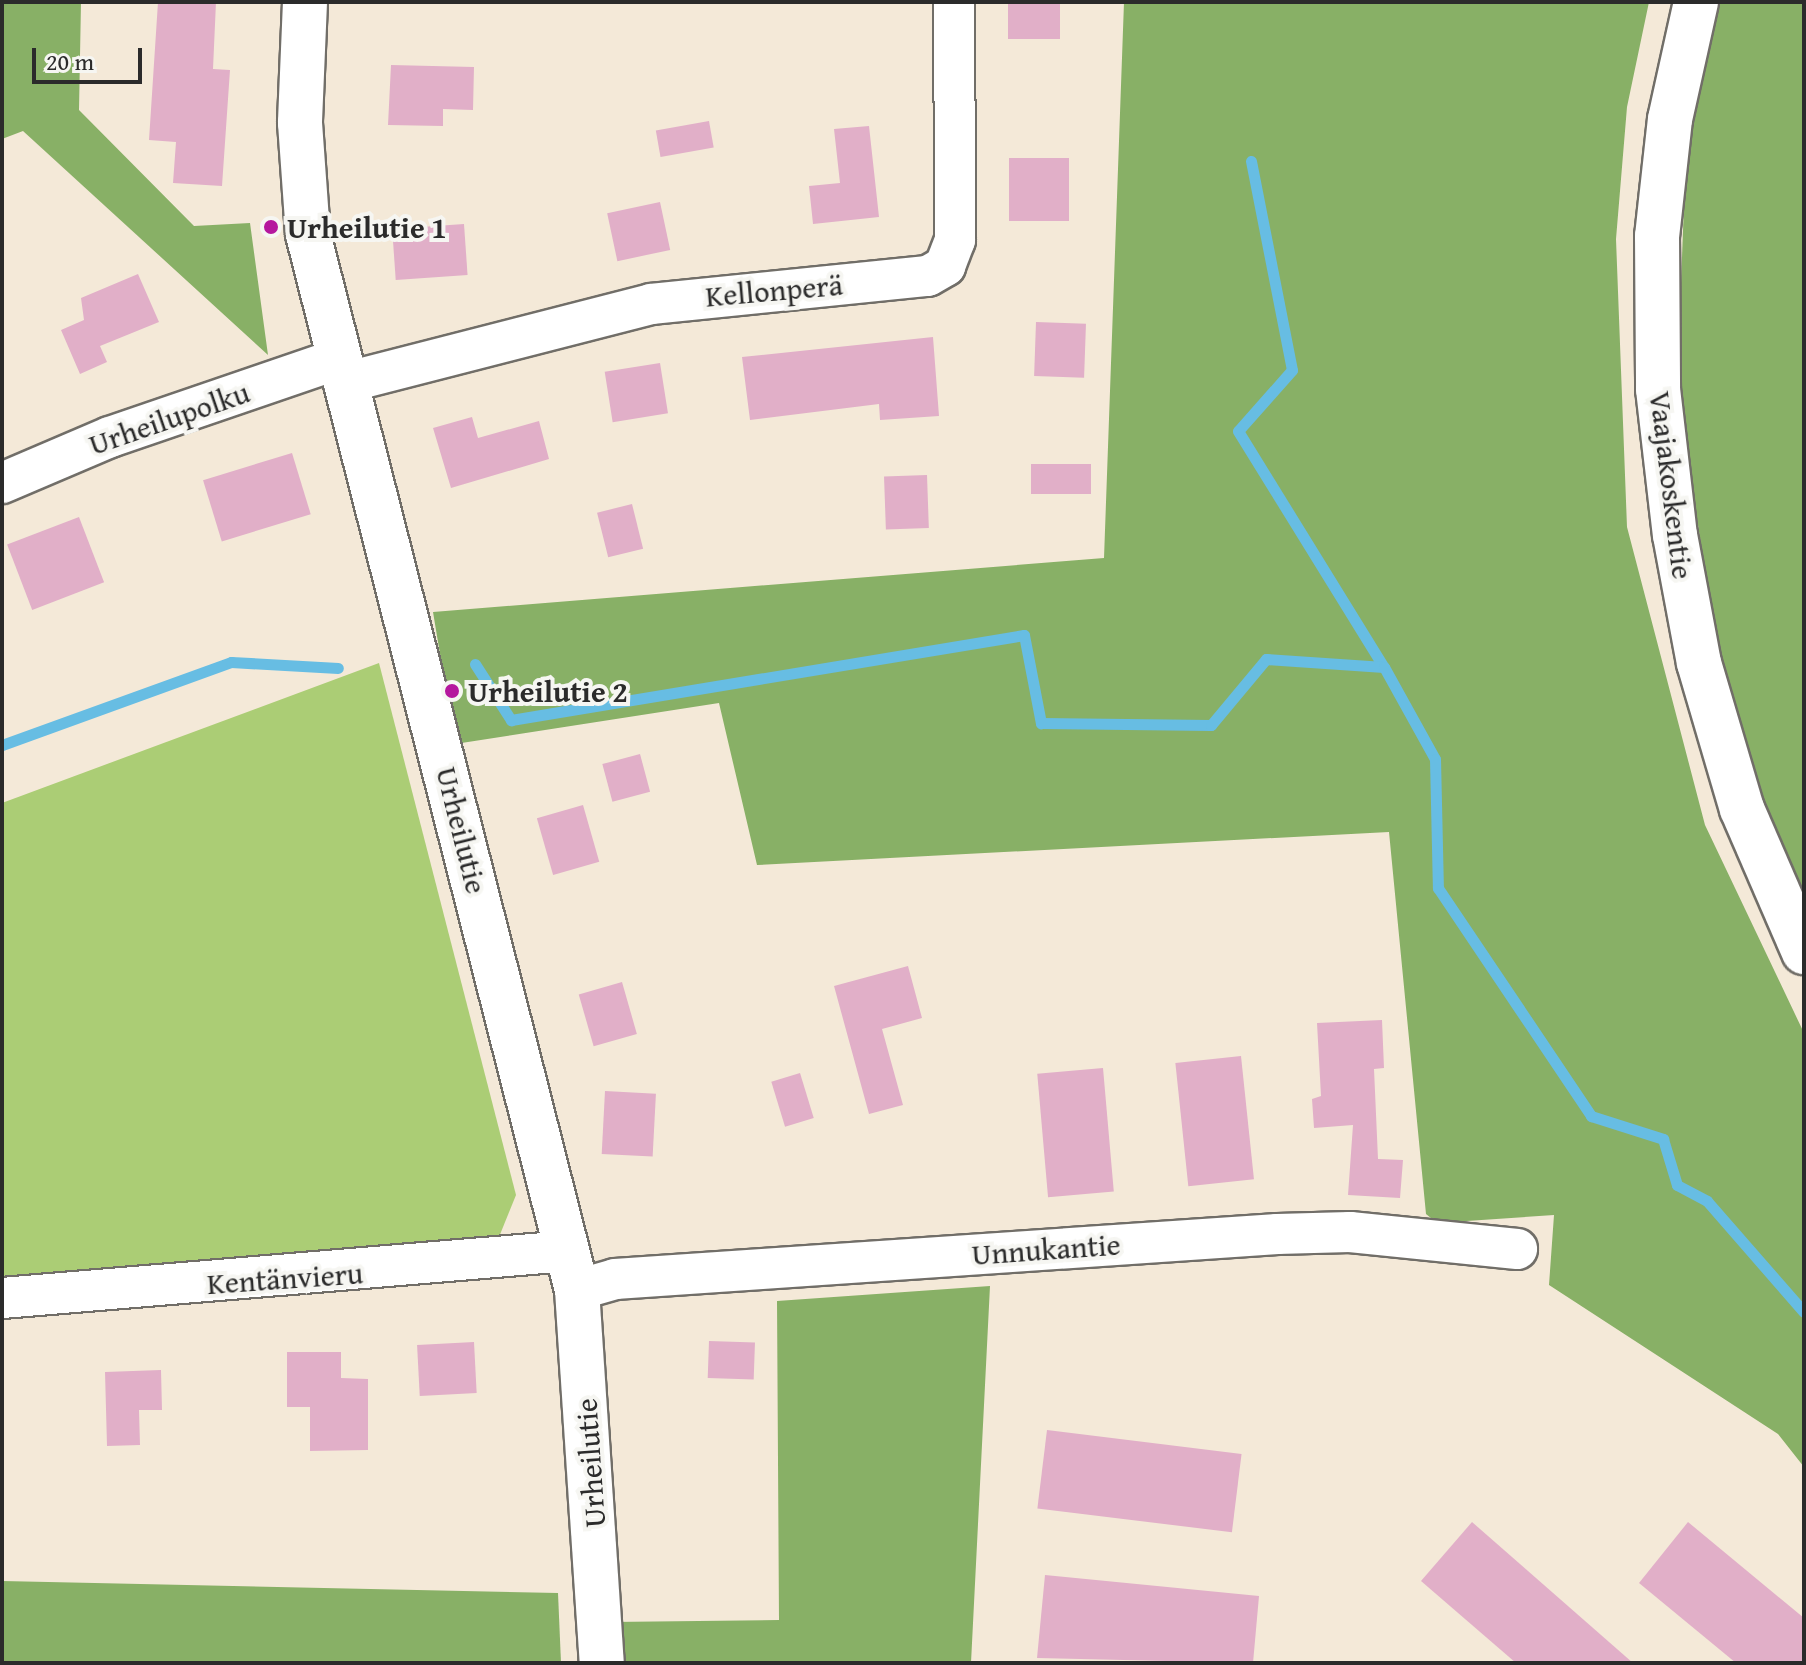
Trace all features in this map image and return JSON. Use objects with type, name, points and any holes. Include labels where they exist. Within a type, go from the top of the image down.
[{"type":"street","name":"Urheilutie","points":[[305,2],[300,123],[308,234],[572,1270],[602,1663]]},
{"type":"street","name":"Kellonperä","points":[[341,371],[651,304],[918,278],[945,266],[955,240],[954,2]]},
{"type":"street","name":"Vaajakoskentie","points":[[1696,2],[1670,119],[1657,236],[1658,389],[1671,506],[1699,663],[1742,809],[1804,952]]},
{"type":"street","name":"Urheilupolku","points":[[2,483],[110,437],[341,371]]},
{"type":"street","name":"Unnukantie","points":[[572,1270],[615,1279],[1277,1234],[1350,1232],[1517,1249]]},
{"type":"street","name":"Kentänvieru","points":[[2,1298],[572,1270]]},
{"type":"green space","points":[[2,2],[81,2],[79,110],[194,226],[250,223],[268,355],[23,131],[2,139]]},
{"type":"green space","points":[[1124,2],[1649,2],[1627,107],[1616,239],[1627,527],[1705,825],[1804,1033],[1804,1467],[1778,1434],[1549,1285],[1554,1215],[1437,1223],[1426,1214],[1389,832],[757,865],[719,703],[455,744],[433,612],[1104,558]]},
{"type":"green space","points":[[1719,2],[1804,2],[1804,913],[1759,803],[1719,662],[1677,388],[1687,126]]},
{"type":"green space","points":[[379,663],[516,1195],[499,1237],[2,1280],[2,803]]},
{"type":"green space","points":[[990,1286],[971,1663],[614,1663],[611,1622],[779,1620],[777,1301]]},
{"type":"green space","points":[[2,1581],[558,1593],[561,1663],[2,1663]]},
{"type":"building","points":[[158,2],[216,2],[213,69],[230,70],[222,186],[173,183],[176,142],[149,140]]},
{"type":"building","points":[[1008,2],[1060,2],[1060,39],[1008,39]]},
{"type":"building","points":[[391,65],[474,67],[473,110],[443,109],[443,126],[388,125]]},
{"type":"building","points":[[709,121],[714,148],[661,157],[656,130]]},
{"type":"building","points":[[869,126],[879,217],[813,224],[809,186],[840,183],[834,129]]},
{"type":"building","points":[[1009,158],[1069,158],[1069,221],[1009,221]]},
{"type":"building","points":[[660,202],[670,250],[617,261],[607,213]]},
{"type":"building","points":[[464,224],[468,275],[396,280],[392,229]]},
{"type":"building","points":[[138,274],[159,322],[100,346],[107,362],[80,374],[61,330],[84,320],[81,298]]},
{"type":"building","points":[[1036,322],[1086,324],[1084,378],[1034,376]]},
{"type":"building","points":[[933,337],[939,416],[880,420],[879,404],[750,420],[742,357]]},
{"type":"building","points":[[660,363],[668,413],[613,422],[605,372]]},
{"type":"building","points":[[472,417],[478,438],[539,421],[549,459],[451,488],[433,428]]},
{"type":"building","points":[[292,453],[311,514],[222,541],[203,480]]},
{"type":"building","points":[[1031,464],[1091,464],[1091,494],[1031,494]]},
{"type":"building","points":[[927,475],[929,528],[886,529],[884,477]]},
{"type":"building","points":[[632,504],[643,549],[608,557],[597,513]]},
{"type":"building","points":[[79,517],[104,582],[32,610],[7,545]]},
{"type":"building","points":[[640,754],[650,792],[612,802],[602,764]]},
{"type":"building","points":[[583,805],[599,862],[553,875],[537,818]]},
{"type":"building","points":[[908,966],[922,1018],[882,1029],[903,1105],[869,1114],[834,986]]},
{"type":"building","points":[[622,982],[637,1034],[594,1046],[579,994]]},
{"type":"building","points":[[1382,1020],[1384,1068],[1374,1069],[1378,1159],[1403,1160],[1400,1198],[1348,1195],[1353,1125],[1314,1128],[1312,1099],[1321,1096],[1317,1023]]},
{"type":"building","points":[[1241,1056],[1254,1179],[1188,1186],[1175,1063]]},
{"type":"building","points":[[1103,1068],[1114,1192],[1048,1197],[1037,1074]]},
{"type":"building","points":[[800,1073],[814,1118],[785,1127],[771,1082]]},
{"type":"building","points":[[605,1091],[656,1094],[653,1157],[602,1154]]},
{"type":"building","points":[[709,1341],[755,1343],[754,1380],[708,1378]]},
{"type":"building","points":[[474,1342],[477,1393],[420,1396],[417,1345]]},
{"type":"building","points":[[287,1352],[341,1352],[341,1378],[368,1379],[368,1450],[310,1451],[310,1407],[287,1407]]},
{"type":"building","points":[[161,1370],[162,1410],[139,1410],[140,1445],[107,1446],[105,1372]]},
{"type":"building","points":[[1047,1430],[1242,1454],[1232,1532],[1037,1508]]},
{"type":"building","points":[[1472,1522],[1633,1663],[1516,1663],[1421,1581]]},
{"type":"building","points":[[1688,1522],[1804,1618],[1804,1663],[1736,1663],[1639,1583]]},
{"type":"building","points":[[1045,1575],[1259,1596],[1253,1663],[1037,1658]]},
{"type":"waterway","points":[[1251,161],[1292,370],[1238,431],[1384,667]]},
{"type":"waterway","points":[[475,664],[511,720],[1024,635],[1041,723],[1211,725],[1266,659],[1384,667],[1435,759],[1438,888],[1591,1116],[1663,1139],[1677,1185],[1707,1201],[1804,1312]]},
{"type":"waterway","points":[[2,745],[231,662],[338,668]]},
{"type":"place","name":"Urheilutie 1","points":[[271,227]]},
{"type":"place","name":"Urheilutie 2","points":[[452,691]]}]
